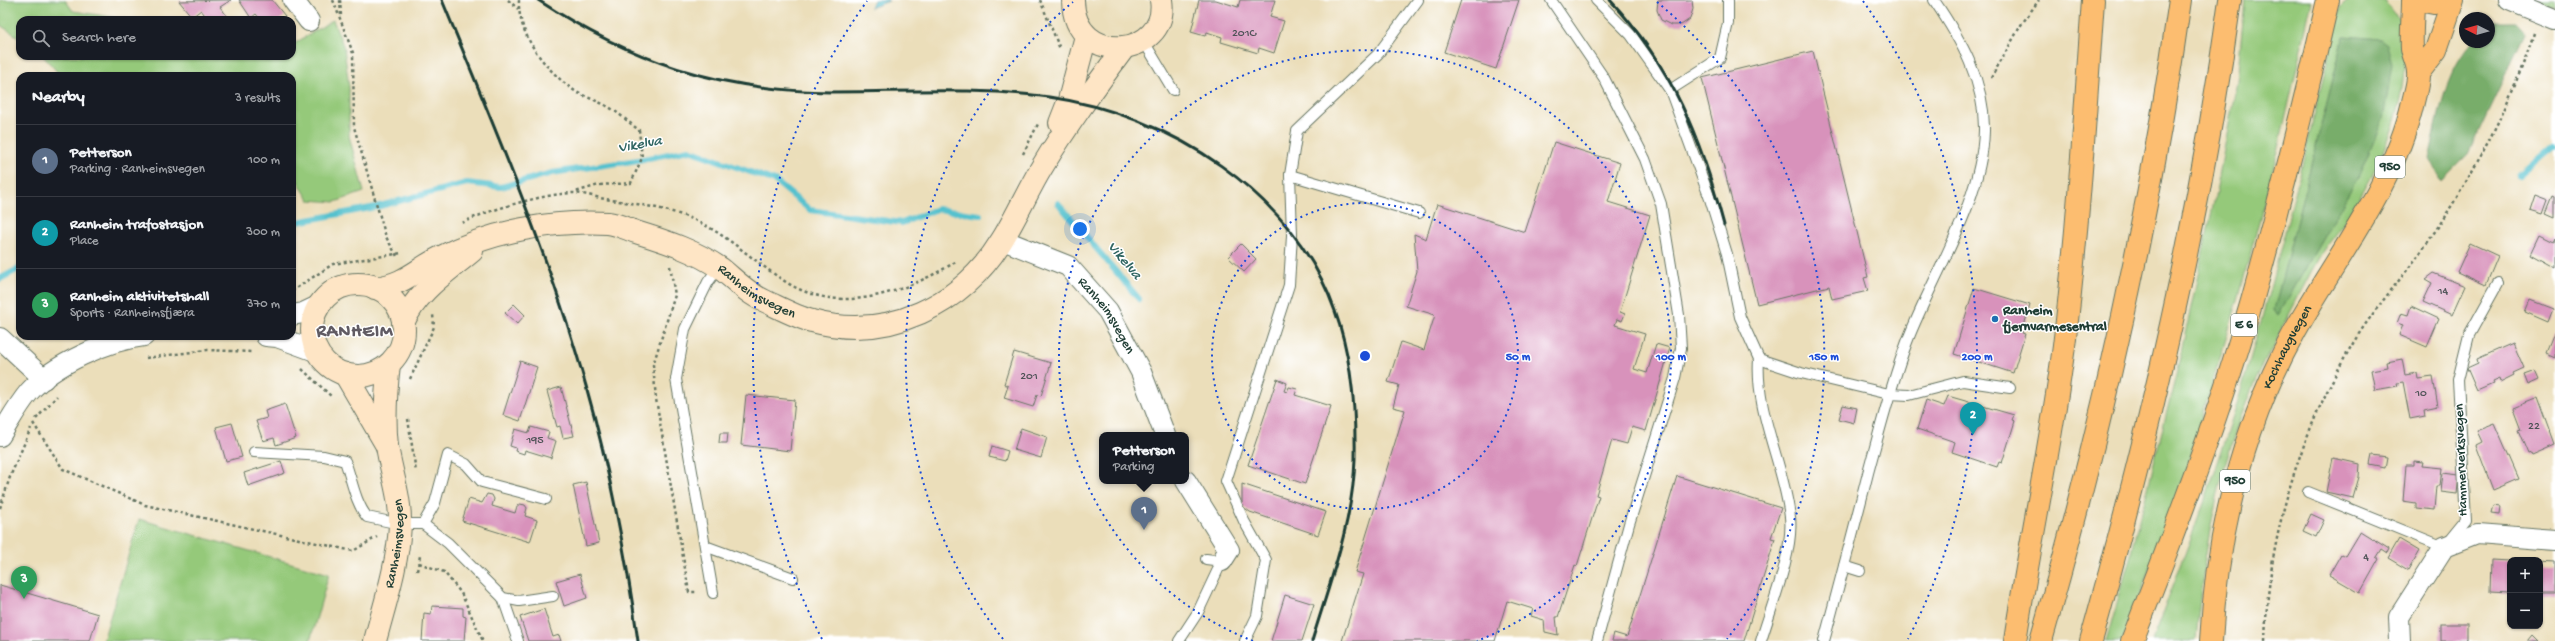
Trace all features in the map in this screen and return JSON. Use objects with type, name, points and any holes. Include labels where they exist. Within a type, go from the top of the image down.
[{"type":"main road","points":[[2015,641],[2052,435],[2064,346],[2079,213],[2093,0]]},
{"type":"main road","points":[[2041,641],[2078,506],[2126,305],[2157,150],[2180,0]]},
{"type":"main road","points":[[2091,641],[2129,504],[2164,362],[2205,161],[2230,0]]},
{"type":"main road","name":"E 6","points":[[2132,641],[2192,478],[2252,302],[2302,114],[2328,0]]},
{"type":"main road","name":"Kochhaugvegen","points":[[2211,641],[2217,570],[2223,530],[2238,467],[2249,435],[2276,370],[2295,332],[2386,176],[2406,127],[2418,72],[2412,49],[2413,0]]},
{"type":"main road","points":[[2420,0],[2434,3],[2450,0]]},
{"type":"main road","name":"Kochhaugvegen","points":[[2418,72],[2436,50],[2453,0]]},
{"type":"street","points":[[293,0],[309,21]]},
{"type":"street","points":[[1073,0],[1075,19],[1086,36],[1104,46],[1134,44]]},
{"type":"street","name":"Ranheimsvegen","points":[[375,288],[391,286],[413,276],[441,257],[487,239],[549,224],[611,223],[686,248],[718,268],[761,300],[811,321],[857,328],[904,321],[955,294],[978,273],[1005,235],[1041,168],[1083,103],[1134,44],[1157,23],[1161,0]]},
{"type":"street","points":[[2509,0],[2555,19]]},
{"type":"street","name":"Ranheimsvegen","points":[[1041,168],[1069,100],[1086,36]]},
{"type":"street","name":"Ranheimsvegen","points":[[1005,235],[1068,266],[1108,311],[1125,338],[1141,372],[1164,432]]},
{"type":"street","name":"Ranheimsvegen","points":[[403,323],[409,309],[424,290],[487,239]]},
{"type":"street","points":[[296,314],[303,313],[320,305],[339,289],[363,285],[375,288],[386,294],[395,302],[403,323],[401,346],[389,364],[369,375],[346,374],[334,370],[318,352],[312,329],[320,305]]},
{"type":"street","points":[[0,338],[44,379]]},
{"type":"street","points":[[0,436],[29,392],[44,379],[91,349],[128,340]]},
{"type":"street","points":[[287,340],[318,352]]},
{"type":"street","name":"Ranheimsvegen","points":[[375,641],[391,582],[389,526],[397,496],[387,446],[386,384],[389,364]]},
{"type":"street","name":"Ranheimsvegen","points":[[346,374],[387,446]]},
{"type":"street","points":[[1188,484],[1228,550],[1214,560]]},
{"type":"street","name":"Hammerverksvegen","points":[[2444,547],[2477,534],[2555,540]]},
{"type":"street","points":[[2400,641],[2399,616],[2444,547]]},
{"type":"lane","points":[[1245,641],[1257,616],[1266,560],[1244,521],[1226,481],[1289,284],[1292,235],[1290,175],[1297,130],[1378,54],[1418,0]]},
{"type":"lane","points":[[1551,0],[1604,78],[1645,159],[1661,204],[1679,315],[1681,348],[1675,378],[1629,524],[1597,641]]},
{"type":"lane","points":[[1596,0],[1631,35],[1670,90],[1710,199],[1727,254],[1740,317],[1759,359],[1758,378],[1760,395],[1785,485],[1791,519],[1789,548],[1761,641]]},
{"type":"lane","points":[[1670,90],[1720,58],[1728,23],[1728,0]]},
{"type":"lane","points":[[1824,641],[1889,394],[1907,341],[1972,193],[1981,163],[1984,131],[1982,96],[1959,37],[1934,0]]},
{"type":"lane","points":[[1134,44],[1173,90]]},
{"type":"lane","points":[[1290,175],[1419,213]]},
{"type":"lane","points":[[713,593],[676,378],[685,329],[708,282],[718,268]]},
{"type":"lane","name":"Hammerverksvegen","points":[[2444,547],[2466,520],[2458,380],[2469,335],[2498,283]]},
{"type":"lane","points":[[1759,359],[1801,373],[1889,394],[1909,395],[1963,381],[2010,388]]},
{"type":"lane","points":[[254,452],[324,456],[345,461],[354,484],[359,507],[366,517],[389,526],[423,524],[448,543],[503,598],[518,641]]},
{"type":"lane","points":[[423,524],[435,503],[448,455],[466,464],[482,482],[546,499]]},
{"type":"lane","points":[[2308,492],[2444,547]]},
{"type":"lane","points":[[705,546],[793,578]]},
{"type":"lane","points":[[1179,641],[1198,612],[1214,560]]},
{"type":"lane","points":[[1844,566],[1860,571]]},
{"type":"lane","points":[[503,598],[519,601],[553,596]]},
{"type":"path","points":[[333,0],[353,53],[354,127],[365,170],[386,237],[397,256]]},
{"type":"path","points":[[340,0],[341,18]]},
{"type":"path","points":[[508,0],[519,10]]},
{"type":"path","points":[[519,0],[519,10],[528,41],[549,68],[572,89],[606,105],[639,130],[642,158],[631,183],[599,185],[573,193]]},
{"type":"path","points":[[1040,0],[1060,49],[1059,56]]},
{"type":"path","points":[[1982,96],[2021,25],[2039,0]]},
{"type":"path","points":[[2265,641],[2269,572],[2275,538],[2298,462],[2316,417],[2353,344],[2423,249],[2478,161],[2524,65],[2535,30]]},
{"type":"path","points":[[1020,160],[1041,117]]},
{"type":"path","points":[[409,382],[434,327],[433,307]]},
{"type":"path","points":[[139,359],[263,344]]},
{"type":"path","points":[[300,367],[335,399]]},
{"type":"path","points":[[0,508],[10,477],[33,423],[61,392]]},
{"type":"path","points":[[408,415],[416,476]]},
{"type":"path","points":[[33,423],[63,469],[145,505],[353,551],[389,526]]},
{"type":"path","points":[[415,577],[419,563],[423,524]]},
{"type":"path","points":[[419,563],[444,572],[461,593],[483,641]]},
{"type":"green space","points":[[0,0],[65,0],[73,11],[105,16],[16,16],[16,35],[0,25]]},
{"type":"green space","points":[[2245,0],[2312,0],[2278,151],[2238,300],[2183,478],[2123,641],[2106,641],[2133,548],[2177,371],[2215,197],[2237,82]]},
{"type":"green space","points":[[2348,0],[2383,0],[2392,9],[2399,20],[2404,32],[2405,68],[2397,112],[2382,155],[2372,176],[2349,215],[2316,263],[2260,370],[2241,415],[2214,510],[2203,575],[2196,641],[2152,641],[2213,477],[2235,411],[2271,285],[2295,193],[2340,7]],"holes":[[[2344,36],[2380,39],[2359,175],[2278,316],[2274,310]]]},
{"type":"green space","points":[[2536,0],[2555,0],[2555,7]]},
{"type":"green space","points":[[333,20],[344,48],[349,87],[349,136],[364,192],[335,202],[309,200],[296,179],[296,72],[57,72],[47,60],[296,60],[296,43]]},
{"type":"green space","points":[[2495,22],[2515,22],[2525,33],[2468,154],[2441,181],[2429,159],[2444,97],[2455,67],[2468,48],[2495,48]]},
{"type":"green space","points":[[2344,36],[2380,39],[2387,44],[2392,65],[2383,119],[2359,175],[2278,316],[2274,310]]},
{"type":"green space","points":[[139,519],[329,574],[310,641],[103,641]]},
{"type":"water","points":[[874,0],[888,0],[889,1],[870,8]]},
{"type":"building","points":[[231,0],[220,7],[227,16],[206,16],[201,10],[191,16],[179,1]]},
{"type":"building","points":[[239,0],[272,0],[285,16],[258,16],[256,14],[250,16]]},
{"type":"building","points":[[1199,0],[1216,0],[1238,7],[1240,0],[1275,0],[1270,17],[1284,21],[1274,53],[1259,48],[1258,53],[1221,42],[1222,37],[1207,32],[1205,36],[1191,32]]},
{"type":"building","points":[[1461,0],[1519,0],[1496,69],[1444,52]]},
{"type":"building","points":[[1658,0],[1692,0],[1693,9],[1690,19],[1681,25],[1671,25],[1661,20],[1657,10]]},
{"type":"building","points":[[1813,51],[1868,277],[1864,278],[1868,291],[1832,299],[1829,286],[1757,304],[1702,78]]},
{"type":"building","points":[[1554,142],[1620,163],[1608,202],[1650,215],[1620,312],[1625,314],[1622,321],[1617,319],[1615,325],[1645,334],[1634,369],[1647,373],[1656,344],[1670,348],[1646,431],[1632,427],[1627,444],[1612,440],[1596,495],[1599,496],[1577,566],[1575,565],[1558,617],[1556,617],[1558,635],[1545,632],[1544,620],[1531,616],[1533,609],[1507,601],[1495,641],[1342,641],[1363,574],[1355,572],[1405,410],[1393,407],[1399,385],[1388,382],[1401,342],[1424,350],[1435,315],[1406,306],[1417,271],[1414,234],[1426,239],[1437,204],[1525,232]]},
{"type":"building","points":[[2535,195],[2548,200],[2543,214],[2530,210]]},
{"type":"building","points":[[2553,196],[2555,197],[2555,217],[2546,213]]},
{"type":"building","points":[[2539,235],[2553,242],[2555,238],[2555,268],[2530,254]]},
{"type":"building","points":[[2470,243],[2498,256],[2486,285],[2457,272]]},
{"type":"building","points":[[1241,244],[1256,259],[1244,272],[1228,257]]},
{"type":"building","points":[[2433,273],[2465,286],[2452,315],[2423,302],[2432,283],[2425,279]]},
{"type":"building","name":"Ranheim fjernvarmesentral","points":[[1974,288],[2030,305],[2022,333],[2025,334],[2013,373],[1954,354]]},
{"type":"building","points":[[2530,300],[2553,309],[2548,322],[2525,312]]},
{"type":"building","points":[[514,304],[525,315],[517,324],[505,313]]},
{"type":"building","points":[[2411,306],[2439,319],[2427,347],[2399,335],[2403,325],[2397,323],[2401,313],[2408,315]]},
{"type":"building","points":[[2555,332],[2555,358],[2546,354]]},
{"type":"building","points":[[2513,343],[2524,368],[2513,373],[2514,375],[2500,382],[2499,379],[2492,382],[2493,384],[2477,391],[2467,368],[2478,363],[2477,359]]},
{"type":"building","points":[[1014,352],[1051,363],[1041,396],[1037,395],[1033,407],[1004,398],[1008,386],[1004,384]]},
{"type":"building","points":[[2402,359],[2405,375],[2417,373],[2418,379],[2433,377],[2438,407],[2424,410],[2425,416],[2410,419],[2403,382],[2397,383],[2398,386],[2375,390],[2371,370],[2388,367],[2387,362]]},
{"type":"building","points":[[520,361],[537,367],[520,421],[503,415]]},
{"type":"building","points":[[2535,371],[2539,380],[2528,385],[2524,375]]},
{"type":"building","points":[[1277,379],[1287,383],[1284,391],[1287,392],[1289,387],[1297,389],[1295,395],[1331,406],[1305,484],[1248,465]]},
{"type":"building","points":[[561,387],[574,436],[563,438],[560,426],[557,427],[547,391]]},
{"type":"building","points":[[746,395],[795,400],[790,451],[741,445]]},
{"type":"building","points":[[1948,396],[2014,415],[2012,420],[2015,421],[2002,463],[1999,462],[1997,467],[1952,452],[1955,442],[1917,429],[1926,400],[1944,406]]},
{"type":"building","points":[[2538,398],[2555,445],[2532,455],[2531,453],[2528,454],[2518,430],[2521,429],[2513,408]]},
{"type":"building","points":[[285,404],[296,438],[276,445],[274,438],[263,441],[256,421],[267,418],[265,411]]},
{"type":"building","points":[[1843,405],[1857,408],[1854,423],[1839,419]]},
{"type":"building","points":[[232,423],[242,457],[226,461],[216,427]]},
{"type":"building","points":[[2495,424],[2519,479],[2493,490],[2476,445],[2482,442],[2477,431]]},
{"type":"building","points":[[531,427],[549,432],[547,438],[556,441],[551,458],[525,450],[524,454],[515,451],[516,448],[510,446],[515,429],[529,433]]},
{"type":"building","points":[[1021,428],[1047,437],[1041,458],[1014,450]]},
{"type":"building","points":[[720,433],[728,433],[727,443],[719,443]]},
{"type":"building","points":[[992,446],[1008,451],[1005,461],[989,457]]},
{"type":"building","points":[[2372,455],[2387,457],[2385,468],[2370,465]]},
{"type":"building","points":[[2333,458],[2360,464],[2359,477],[2353,498],[2326,492]]},
{"type":"building","points":[[281,461],[285,473],[248,486],[244,473]]},
{"type":"building","points":[[2414,461],[2423,462],[2422,466],[2442,468],[2440,486],[2436,486],[2434,510],[2416,508],[2416,503],[2403,501],[2406,465],[2414,465]]},
{"type":"building","points":[[2443,473],[2459,475],[2457,494],[2441,492]]},
{"type":"building","points":[[1677,476],[1781,508],[1771,538],[1775,539],[1744,641],[1612,641],[1614,633],[1627,637]]},
{"type":"building","points":[[586,482],[599,543],[586,546],[573,485]]},
{"type":"building","points":[[1242,484],[1326,512],[1318,535],[1250,512],[1242,506]]},
{"type":"building","points":[[487,494],[492,495],[494,499],[492,506],[515,513],[517,506],[520,504],[525,505],[527,508],[525,516],[537,520],[530,542],[462,521],[469,499],[482,503]]},
{"type":"building","points":[[2494,506],[2501,507],[2500,515],[2492,514]]},
{"type":"building","points":[[2311,514],[2324,520],[2316,537],[2303,531]]},
{"type":"building","points":[[2360,531],[2389,549],[2387,553],[2381,549],[2376,557],[2379,559],[2360,593],[2329,575],[2341,554],[2345,556]]},
{"type":"building","points":[[2399,539],[2419,551],[2408,570],[2388,558]]},
{"type":"building","points":[[2491,560],[2507,561],[2507,593],[2490,592]]},
{"type":"building","points":[[2543,561],[2555,562],[2555,593],[2543,593]]},
{"type":"building","points":[[580,574],[587,598],[564,606],[556,581]]},
{"type":"building","points":[[0,585],[98,614],[90,641],[0,641]]},
{"type":"building","points":[[1285,595],[1314,604],[1302,641],[1271,641]]},
{"type":"building","points":[[432,606],[463,608],[463,616],[466,617],[464,641],[422,641],[424,613],[431,614]]},
{"type":"building","points":[[544,609],[553,637],[559,635],[561,641],[528,641],[520,617]]},
{"type":"building","points":[[2441,624],[2467,624],[2467,641],[2441,641]]},
{"type":"building","points":[[2533,635],[2539,641],[2528,641]]},
{"type":"waterway","name":"Vikelva","points":[[2520,176],[2555,146]]},
{"type":"waterway","name":"Vikelva","points":[[296,222],[376,207],[467,183],[501,187],[552,173],[638,160],[689,150],[775,181],[810,210],[902,223],[937,209],[980,215]]},
{"type":"waterway","name":"Vikelva","points":[[1058,203],[1139,299]]},
{"type":"waterway","name":"Vikelva","points":[[0,279],[16,270]]},
{"type":"railway","points":[[442,0],[520,191],[555,288],[586,386],[610,481],[623,545],[638,641]]},
{"type":"railway","points":[[538,0],[607,40],[642,56],[714,79],[751,86],[790,90],[831,92],[968,91],[1049,97],[1094,106],[1139,121],[1181,141],[1222,166],[1258,196],[1290,230],[1316,269],[1335,311],[1341,329],[1349,366],[1355,422],[1355,459],[1350,505],[1340,551],[1312,641]]},
{"type":"railway","points":[[1610,0],[1632,25],[1651,51],[1682,105],[1705,163],[1724,225]]},
{"type":"place","name":"Ranheim fjernvarmesentral","points":[[1995,319]]},
{"type":"place","name":"Ranheim trafostasjon","points":[[1973,435]]},
{"type":"place","name":"Petterson","points":[[1144,530]]},
{"type":"place","name":"Ranheim aktivitetshall","points":[[24,599]]},
{"type":"district","name":"RANHEIM","points":[[355,332]]}]
